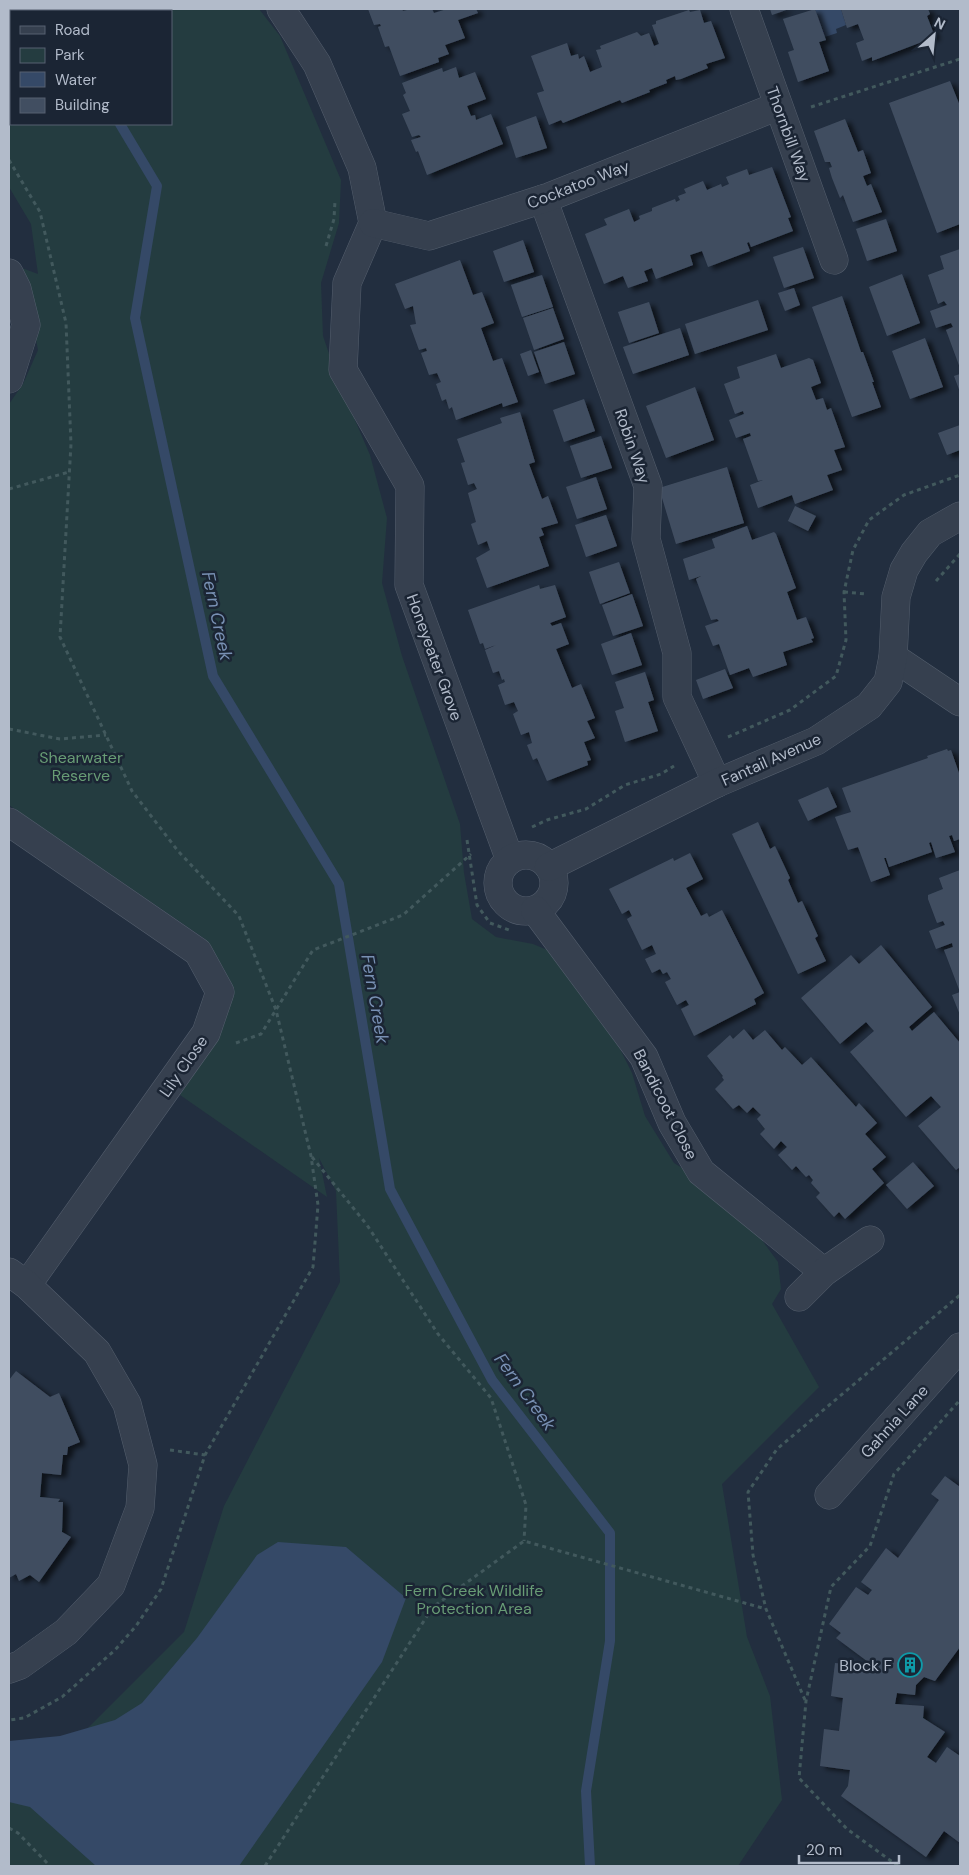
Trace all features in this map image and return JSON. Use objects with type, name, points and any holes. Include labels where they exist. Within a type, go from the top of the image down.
[{"type":"street","points":[[281,9],[316,64],[343,124],[362,168],[373,222]]},
{"type":"street","name":"Thornbill Way","points":[[744,9],[834,260]]},
{"type":"street","name":"Cockatoo Way","points":[[373,222],[429,236],[543,199],[781,111]]},
{"type":"street","name":"Robin Way","points":[[543,199],[648,486],[646,539],[677,654],[677,697],[717,783]]},
{"type":"street","name":"Honeyeater Grove","points":[[373,222],[346,283],[343,370],[410,486],[409,585],[507,851]]},
{"type":"street","points":[[9,273],[17,289],[26,325],[9,379]]},
{"type":"street","name":"Fantail Avenue","points":[[549,867],[717,783],[816,741],[869,706],[888,682],[893,656],[896,597],[904,570],[914,552],[930,533],[960,516]]},
{"type":"street","points":[[893,656],[960,702]]},
{"type":"street","name":"Lily Close","points":[[9,822],[198,952],[220,992],[206,1034],[18,1278]]},
{"type":"street","points":[[507,851],[518,857],[531,856],[539,858],[549,867],[553,875],[554,888],[551,896],[542,906],[535,910],[521,911],[513,908],[503,900],[499,892],[501,870],[507,851]]},
{"type":"street","name":"Bandicoot Close","points":[[535,910],[644,1057],[672,1123],[701,1172],[824,1272]]},
{"type":"street","points":[[799,1297],[824,1272],[870,1240]]},
{"type":"street","points":[[9,1669],[20,1665],[66,1632],[111,1585],[140,1508],[143,1465],[127,1404],[97,1352],[18,1278]]},
{"type":"street","name":"Gahnia Lane","points":[[829,1495],[960,1347]]},
{"type":"path","points":[[781,111],[960,59]]},
{"type":"path","points":[[9,160],[40,212],[66,323],[71,444],[60,637],[132,791],[178,851],[239,916],[276,1010],[311,1156],[318,1205],[313,1267],[205,1455],[161,1589],[136,1626],[115,1650],[62,1697],[24,1718],[9,1720]]},
{"type":"path","points":[[9,489],[69,472]]},
{"type":"path","points":[[198,1044],[216,1050],[261,1034],[313,950],[403,915],[471,854],[507,851],[548,820],[586,809],[626,786],[661,774],[702,749],[790,710],[836,676],[846,640],[844,592],[853,550],[869,520],[904,495],[960,475]]},
{"type":"path","points":[[9,729],[60,739],[106,735]]},
{"type":"path","points":[[311,1156],[367,1225],[438,1334],[491,1398],[526,1505],[524,1541]]},
{"type":"path","points":[[806,1701],[766,1609],[753,1555],[748,1492],[777,1449],[960,1295]]},
{"type":"path","points":[[898,1866],[847,1829],[799,1778],[806,1701],[831,1587],[870,1546],[894,1474],[960,1400]]},
{"type":"path","points":[[265,1866],[433,1607],[524,1541],[766,1609]]},
{"type":"path","points":[[9,1828],[18,1833],[50,1866]]},
{"type":"green space","name":"Fern Creek Wildlife Protection Area","points":[[9,9],[259,9],[280,36],[341,180],[339,223],[321,283],[323,336],[339,383],[370,455],[387,518],[382,583],[402,656],[460,824],[464,873],[472,919],[496,937],[533,944],[557,954],[620,1049],[632,1073],[645,1116],[674,1163],[703,1181],[742,1213],[778,1262],[781,1289],[772,1304],[819,1387],[722,1484],[747,1637],[770,1696],[782,1800],[738,1866],[179,1866],[59,1757],[184,1632],[224,1506],[340,1282],[336,1191],[319,1158],[327,1197],[180,1095],[222,1029],[231,1002],[225,971],[205,939],[9,805],[9,404],[23,384],[38,350],[22,268],[38,274],[31,224],[9,187]]},
{"type":"green space","points":[[9,1761],[134,1866],[9,1866]]},
{"type":"water","points":[[815,9],[841,9],[846,25],[836,29],[837,33],[825,37]]},
{"type":"water","points":[[278,1542],[346,1547],[406,1598],[382,1662],[239,1866],[96,1866],[30,1807],[9,1802],[9,1741],[60,1736],[115,1720],[142,1703],[197,1638],[257,1555]]},
{"type":"building","points":[[368,9],[402,9],[403,11],[432,9],[434,13],[447,9],[476,9],[478,13],[458,20],[465,38],[445,45],[449,54],[438,58],[439,62],[400,76],[389,46],[385,47],[378,27],[381,26],[380,24],[374,25]]},
{"type":"building","points":[[770,9],[789,9],[772,15]]},
{"type":"building","points":[[815,9],[826,40],[819,42],[829,71],[798,82],[788,52],[794,50],[783,19]]},
{"type":"building","points":[[841,9],[928,9],[930,14],[927,16],[935,37],[872,61],[872,57],[862,61],[856,43],[864,40],[858,24],[847,28]]},
{"type":"building","points":[[689,10],[690,12],[700,10],[704,23],[711,21],[725,58],[706,64],[708,68],[681,79],[676,80],[675,76],[666,80],[667,83],[649,90],[650,92],[622,103],[620,100],[563,123],[561,120],[549,125],[537,93],[544,91],[531,56],[567,43],[571,56],[578,54],[579,59],[584,56],[590,72],[602,67],[596,50],[601,49],[600,46],[637,32],[641,36],[649,33],[654,46],[659,44],[652,25],[656,24],[656,21]]},
{"type":"building","points":[[456,67],[459,78],[475,72],[486,99],[467,106],[471,116],[475,115],[476,120],[491,114],[503,144],[427,175],[418,151],[416,152],[411,140],[421,137],[419,135],[412,137],[402,114],[410,111],[403,95],[406,93],[402,83],[442,68],[443,72]]},
{"type":"building","points":[[950,81],[960,106],[960,224],[937,233],[889,103]]},
{"type":"building","points":[[536,116],[547,148],[516,158],[506,127]]},
{"type":"building","points":[[845,119],[858,152],[863,150],[871,173],[863,176],[867,186],[871,184],[882,212],[853,222],[843,195],[840,198],[832,178],[829,168],[832,167],[830,162],[825,162],[814,131]]},
{"type":"building","points":[[772,167],[791,217],[788,218],[793,231],[751,247],[749,242],[747,243],[750,251],[708,267],[702,251],[690,255],[693,265],[656,279],[652,268],[644,271],[648,281],[628,288],[623,276],[604,284],[585,234],[607,225],[604,219],[629,209],[634,222],[640,219],[639,216],[652,211],[652,208],[675,199],[676,202],[680,200],[678,196],[686,193],[684,189],[703,181],[707,190],[721,184],[722,187],[729,184],[726,177],[747,169],[749,175]]},
{"type":"building","points":[[886,219],[897,251],[867,261],[856,229]]},
{"type":"building","points":[[523,240],[534,272],[504,282],[493,251]]},
{"type":"building","points":[[803,247],[814,278],[784,288],[773,257]]},
{"type":"building","points":[[960,249],[960,368],[946,330],[953,327],[951,323],[936,328],[930,311],[947,305],[944,301],[938,304],[928,275],[944,269],[940,256]]},
{"type":"building","points":[[460,260],[473,295],[482,292],[494,323],[481,328],[493,361],[502,358],[518,402],[503,407],[502,403],[456,420],[452,407],[449,409],[446,399],[442,401],[436,384],[441,382],[437,373],[429,375],[421,353],[427,351],[426,348],[419,350],[410,325],[416,324],[413,306],[405,309],[395,284]]},
{"type":"building","points":[[902,274],[920,323],[887,336],[869,287]]},
{"type":"building","points":[[542,275],[553,307],[522,317],[511,285]]},
{"type":"building","points":[[794,288],[800,305],[785,311],[778,293]]},
{"type":"building","points":[[842,296],[861,352],[863,352],[874,382],[872,382],[881,407],[852,417],[812,307]]},
{"type":"building","points":[[758,300],[768,330],[695,354],[685,324]]},
{"type":"building","points":[[649,302],[659,333],[629,343],[618,312]]},
{"type":"building","points":[[553,308],[564,339],[534,350],[523,318]]},
{"type":"building","points":[[680,328],[689,355],[633,374],[623,347]]},
{"type":"building","points":[[925,338],[943,387],[910,399],[892,351]]},
{"type":"building","points":[[564,342],[575,374],[545,384],[534,352]]},
{"type":"building","points":[[531,350],[539,372],[528,376],[520,354]]},
{"type":"building","points":[[776,354],[781,368],[809,358],[813,360],[821,383],[811,387],[816,400],[823,398],[827,410],[831,408],[845,447],[834,450],[842,470],[827,475],[833,490],[795,504],[792,495],[758,508],[750,485],[763,480],[758,481],[743,439],[751,436],[750,433],[736,438],[729,420],[744,414],[743,411],[735,414],[724,384],[740,378],[737,367]]},
{"type":"building","points":[[960,374],[960,392],[954,376]]},
{"type":"building","points":[[695,387],[714,440],[666,458],[646,406]]},
{"type":"building","points":[[584,399],[595,431],[564,442],[553,410]]},
{"type":"building","points":[[520,412],[535,462],[529,464],[542,499],[548,496],[558,523],[541,528],[544,535],[539,537],[549,566],[487,588],[476,558],[490,550],[487,541],[478,545],[471,524],[476,522],[468,493],[477,489],[474,483],[468,485],[461,463],[465,462],[457,439],[502,423],[500,418]]},
{"type":"building","points":[[960,425],[960,450],[947,455],[938,433]]},
{"type":"building","points":[[601,436],[612,468],[581,478],[570,446]]},
{"type":"building","points":[[727,467],[744,523],[676,544],[659,488]]},
{"type":"building","points":[[596,477],[607,509],[577,519],[566,487]]},
{"type":"building","points":[[795,506],[816,516],[808,531],[788,521]]},
{"type":"building","points":[[606,515],[617,546],[586,557],[575,525]]},
{"type":"building","points":[[747,526],[752,540],[774,532],[776,534],[796,588],[787,592],[797,620],[806,617],[814,638],[811,639],[813,642],[783,652],[787,665],[753,677],[749,668],[730,675],[719,644],[713,646],[705,626],[719,621],[717,619],[711,620],[696,579],[701,576],[689,580],[683,559],[715,548],[712,539]]},
{"type":"building","points":[[619,562],[630,593],[600,604],[589,572]]},
{"type":"building","points":[[539,585],[540,589],[555,585],[566,617],[550,623],[552,626],[561,623],[569,644],[556,649],[572,688],[581,684],[595,718],[587,721],[595,738],[584,742],[591,760],[587,761],[588,765],[547,781],[537,758],[533,760],[527,745],[532,743],[529,732],[521,735],[513,714],[518,711],[514,702],[505,705],[498,685],[505,682],[504,679],[502,680],[499,671],[493,673],[485,650],[496,645],[485,649],[483,643],[480,644],[468,610]]},
{"type":"building","points":[[632,594],[643,626],[613,636],[602,605]]},
{"type":"building","points":[[631,633],[642,665],[612,675],[601,644]]},
{"type":"building","points":[[725,669],[733,688],[703,699],[696,680]]},
{"type":"building","points":[[645,672],[654,700],[648,702],[658,731],[625,742],[615,711],[624,708],[615,682]]},
{"type":"building","points":[[947,749],[948,751],[951,750],[960,776],[960,839],[954,841],[952,835],[949,836],[955,852],[936,858],[931,842],[929,843],[932,852],[889,867],[886,858],[884,858],[890,875],[871,882],[858,847],[848,850],[835,817],[851,812],[842,788],[928,758],[927,756]]},
{"type":"building","points":[[828,787],[837,807],[808,821],[798,800]]},
{"type":"building","points":[[758,822],[770,849],[775,846],[790,878],[788,880],[798,903],[802,901],[818,936],[815,938],[826,961],[798,974],[732,834]]},
{"type":"building","points":[[690,853],[703,879],[686,888],[701,916],[707,913],[709,917],[722,910],[764,993],[754,999],[756,1004],[694,1036],[681,1009],[689,1005],[686,1000],[677,1005],[665,982],[671,979],[667,972],[663,974],[660,969],[652,973],[645,959],[656,954],[652,945],[642,950],[627,919],[632,916],[629,910],[622,914],[609,889],[673,858],[674,861]]},
{"type":"building","points":[[960,870],[960,992],[944,950],[953,947],[952,943],[936,949],[929,931],[945,925],[943,921],[937,923],[928,895],[943,889],[939,878]]},
{"type":"building","points":[[881,945],[932,1007],[909,1027],[912,1031],[934,1012],[960,1043],[960,1167],[956,1170],[918,1126],[941,1107],[931,1096],[906,1117],[850,1052],[874,1031],[866,1022],[840,1044],[801,998],[851,955],[859,964]]},
{"type":"building","points":[[960,992],[960,1015],[952,995]]},
{"type":"building","points":[[744,1029],[753,1040],[765,1030],[782,1050],[785,1047],[802,1065],[811,1057],[856,1107],[859,1103],[877,1123],[865,1134],[886,1157],[872,1169],[884,1183],[845,1219],[839,1212],[834,1217],[816,1197],[820,1193],[811,1183],[813,1180],[809,1175],[806,1177],[796,1166],[792,1170],[778,1155],[787,1147],[781,1141],[774,1149],[760,1134],[765,1129],[757,1119],[761,1115],[753,1107],[747,1113],[739,1105],[733,1109],[715,1089],[724,1080],[707,1056],[730,1035],[733,1039]]},
{"type":"building","points":[[913,1162],[934,1186],[907,1209],[886,1185]]},
{"type":"building","points":[[16,1371],[50,1397],[59,1393],[80,1442],[68,1447],[67,1455],[63,1455],[61,1475],[42,1473],[40,1497],[60,1499],[58,1502],[63,1502],[62,1532],[71,1537],[39,1582],[30,1575],[19,1581],[16,1574],[9,1578],[9,1380]]},
{"type":"building","name":"Block F","points":[[945,1476],[960,1487],[960,1647],[935,1681],[924,1677],[916,1685],[915,1695],[897,1693],[895,1704],[924,1706],[923,1718],[945,1732],[927,1757],[936,1763],[947,1747],[960,1756],[960,1843],[944,1831],[926,1857],[841,1796],[848,1786],[850,1770],[820,1766],[824,1729],[839,1731],[843,1698],[831,1696],[835,1663],[875,1667],[836,1638],[841,1633],[829,1624],[856,1587],[868,1595],[872,1590],[861,1582],[886,1548],[898,1558],[939,1500],[931,1494]]},
{"type":"waterway","name":"Fern Creek","points":[[121,125],[157,186],[135,318],[213,676],[339,884],[390,1189],[492,1380],[610,1533],[610,1641],[586,1791],[590,1866]]},
{"type":"place","name":"Block F","points":[[910,1665]]},
{"type":"park label","name":"Shearwater Reserve","points":[[81,766]]}]
